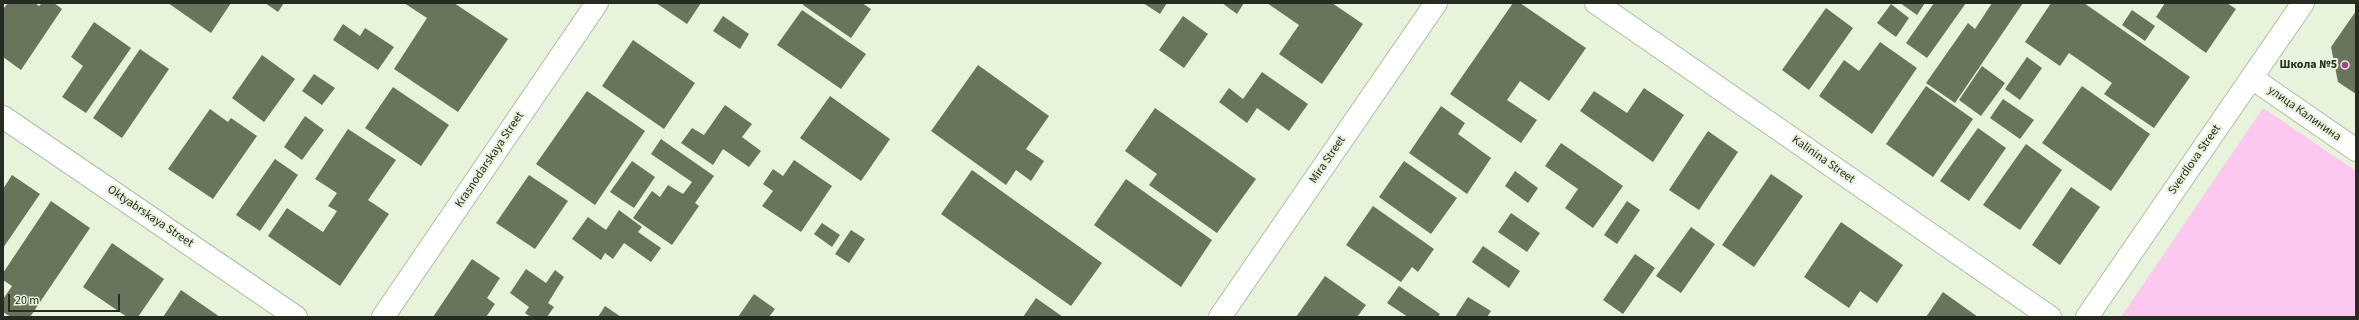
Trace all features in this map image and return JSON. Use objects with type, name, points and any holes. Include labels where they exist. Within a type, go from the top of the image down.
[{"type":"street","name":"Krasnodarskaya Street","points":[[384,317],[597,3]]},
{"type":"street","name":"Mira Street","points":[[1220,317],[1436,3]]},
{"type":"street","name":"Kalinina Street","points":[[1596,3],[2050,317]]},
{"type":"street","name":"Sverdlova Street","points":[[2087,317],[2303,3]]},
{"type":"street","name":"улица Калинина","points":[[2252,78],[2356,150]]},
{"type":"street","name":"Oktyabrskaya Street","points":[[3,117],[296,317]]},
{"type":"shaded area","points":[[2263,108],[2356,171],[2356,317],[2121,317]]},
{"type":"building","points":[[8,3],[35,3],[39,6],[42,3],[54,3],[62,9],[21,70],[3,57],[3,7],[4,8]]},
{"type":"building","points":[[168,3],[231,3],[211,33]]},
{"type":"building","points":[[265,3],[284,3],[278,12]]},
{"type":"building","points":[[404,3],[454,3],[508,39],[458,112],[394,69],[427,18]]},
{"type":"building","points":[[656,3],[701,3],[687,24]]},
{"type":"building","points":[[804,3],[862,3],[871,9],[851,38],[803,5]]},
{"type":"building","points":[[1143,3],[1167,3],[1160,14]]},
{"type":"building","points":[[1222,3],[1244,3],[1237,14]]},
{"type":"building","points":[[1267,3],[1332,3],[1363,24],[1322,84],[1279,54],[1299,25]]},
{"type":"building","points":[[1513,3],[1520,3],[1586,48],[1549,101],[1520,81],[1507,100],[1537,120],[1521,143],[1450,94]]},
{"type":"building","points":[[1900,3],[1925,3],[1917,15]]},
{"type":"building","points":[[1934,3],[1966,3],[1927,58],[1906,43]]},
{"type":"building","points":[[1992,3],[2023,3],[1955,103],[1926,83],[1968,23],[1975,29]]},
{"type":"building","points":[[2051,3],[2084,3],[2190,77],[2154,128],[2104,94],[2112,83],[2069,53],[2060,66],[2025,42]]},
{"type":"building","points":[[2165,3],[2227,3],[2236,9],[2206,53],[2156,17]]},
{"type":"building","points":[[1891,4],[1909,18],[1896,37],[1877,23]]},
{"type":"building","points":[[1826,8],[1853,28],[1809,90],[1782,70]]},
{"type":"building","points":[[802,10],[866,54],[841,89],[777,45]]},
{"type":"building","points":[[2132,10],[2155,26],[2145,41],[2122,25]]},
{"type":"building","name":"Школа №5","points":[[2356,11],[2356,94],[2338,82],[2331,47]]},
{"type":"building","points":[[723,16],[749,34],[740,49],[713,31]]},
{"type":"building","points":[[1183,16],[1208,34],[1184,68],[1159,50]]},
{"type":"building","points":[[94,22],[131,48],[86,113],[62,97],[83,66],[71,57]]},
{"type":"building","points":[[343,24],[360,36],[365,28],[394,47],[378,70],[333,40]]},
{"type":"building","points":[[633,40],[695,83],[664,129],[602,86]]},
{"type":"building","points":[[1880,42],[1917,68],[1872,134],[1819,96],[1844,60],[1859,71]]},
{"type":"building","points":[[140,49],[169,69],[122,138],[93,118]]},
{"type":"building","points":[[262,55],[295,79],[264,122],[232,98]]},
{"type":"building","points":[[2027,57],[2042,68],[2020,100],[2005,89]]},
{"type":"building","points":[[978,65],[1049,116],[1026,149],[1044,161],[1031,181],[1016,170],[1006,185],[931,131]]},
{"type":"building","points":[[1982,66],[2005,83],[1981,116],[1959,100]]},
{"type":"building","points":[[1262,72],[1308,104],[1289,131],[1257,108],[1247,123],[1219,102],[1229,88],[1243,99]]},
{"type":"building","points":[[314,74],[335,88],[322,105],[302,91]]},
{"type":"building","points":[[1926,86],[1973,119],[1933,177],[1886,144]]},
{"type":"building","points":[[2082,86],[2150,134],[2111,191],[2042,143]]},
{"type":"building","points":[[393,87],[449,125],[421,166],[365,128]]},
{"type":"building","points":[[1644,88],[1684,115],[1653,162],[1580,111],[1594,91],[1627,113]]},
{"type":"building","points":[[587,91],[645,131],[595,205],[536,164]]},
{"type":"building","points":[[830,96],[890,139],[861,181],[800,138]]},
{"type":"building","points":[[2003,99],[2034,120],[2020,139],[1990,118]]},
{"type":"building","points":[[725,105],[752,124],[742,137],[761,151],[749,167],[723,149],[713,165],[681,143],[692,128],[704,135]]},
{"type":"building","points":[[1441,106],[1465,123],[1458,134],[1491,158],[1467,194],[1409,153]]},
{"type":"building","points":[[1155,108],[1256,179],[1217,233],[1149,185],[1157,174],[1125,151]]},
{"type":"building","points":[[210,109],[228,122],[231,118],[257,136],[213,199],[168,169]]},
{"type":"building","points":[[305,116],[324,130],[302,160],[284,147]]},
{"type":"building","points":[[1978,128],[2006,148],[1969,201],[1940,181]]},
{"type":"building","points":[[348,129],[396,160],[368,200],[389,214],[340,286],[268,236],[287,208],[323,232],[337,211],[328,206],[337,193],[315,179]]},
{"type":"building","points":[[1708,131],[1738,152],[1699,210],[1669,190]]},
{"type":"building","points":[[661,139],[714,176],[695,203],[699,206],[672,245],[633,218],[652,191],[660,197],[668,185],[683,194],[692,182],[651,154]]},
{"type":"building","points":[[1561,143],[1623,186],[1593,228],[1565,208],[1578,189],[1545,166]]},
{"type":"building","points":[[2026,144],[2062,170],[2020,230],[1983,205]]},
{"type":"building","points":[[275,159],[298,175],[260,231],[236,215]]},
{"type":"building","points":[[794,160],[832,186],[801,232],[762,206],[773,191],[763,184],[773,169],[783,176]]},
{"type":"building","points":[[632,161],[655,177],[634,208],[610,192]]},
{"type":"building","points":[[1404,161],[1457,198],[1431,234],[1379,197]]},
{"type":"building","points":[[972,170],[1102,263],[1071,306],[941,214]]},
{"type":"building","points":[[1515,171],[1538,188],[1528,203],[1505,186]]},
{"type":"building","points":[[1771,174],[1803,196],[1754,267],[1722,245]]},
{"type":"building","points":[[12,175],[40,194],[3,248],[3,189]]},
{"type":"building","points":[[529,175],[568,201],[535,249],[496,223]]},
{"type":"building","points":[[1126,179],[1212,240],[1181,287],[1094,225]]},
{"type":"building","points":[[2071,187],[2100,207],[2060,265],[2032,245]]},
{"type":"building","points":[[51,201],[90,228],[30,317],[11,317],[3,312],[3,299],[12,286],[3,280],[3,273]]},
{"type":"building","points":[[1627,201],[1640,210],[1617,244],[1604,235]]},
{"type":"building","points":[[1373,206],[1434,249],[1418,272],[1412,267],[1401,282],[1346,245]]},
{"type":"building","points":[[619,210],[642,227],[638,232],[661,248],[651,262],[624,243],[613,259],[605,253],[601,260],[572,239],[588,217],[606,230]]},
{"type":"building","points":[[1511,213],[1540,233],[1527,252],[1498,232]]},
{"type":"building","points":[[1841,222],[1903,265],[1877,303],[1860,291],[1849,308],[1804,277]]},
{"type":"building","points":[[822,223],[840,235],[832,247],[814,234]]},
{"type":"building","points":[[1691,227],[1715,244],[1681,293],[1656,276]]},
{"type":"building","points":[[851,230],[865,239],[849,263],[835,254]]},
{"type":"building","points":[[112,243],[164,279],[138,317],[127,317],[83,287]]},
{"type":"building","points":[[1483,246],[1520,271],[1509,288],[1472,262]]},
{"type":"building","points":[[1635,254],[1655,268],[1623,314],[1603,300]]},
{"type":"building","points":[[472,259],[500,278],[487,298],[495,304],[486,317],[433,317]]},
{"type":"building","points":[[526,269],[546,283],[555,270],[564,277],[548,303],[554,307],[547,317],[531,317],[525,313],[529,307],[510,293]]},
{"type":"building","points":[[1325,276],[1366,305],[1357,317],[1296,317]]},
{"type":"building","points":[[1399,286],[1440,314],[1438,317],[1408,317],[1387,303]]},
{"type":"building","points":[[181,290],[220,317],[163,317]]},
{"type":"building","points":[[1943,292],[1978,317],[1926,317]]},
{"type":"building","points":[[754,294],[775,309],[769,317],[738,317]]},
{"type":"building","points":[[1468,297],[1491,311],[1487,317],[1455,317]]},
{"type":"building","points":[[1036,298],[1063,317],[1023,317]]},
{"type":"building","points":[[605,306],[621,317],[598,317]]},
{"type":"place","name":"Школа №5","points":[[2345,65]]}]
